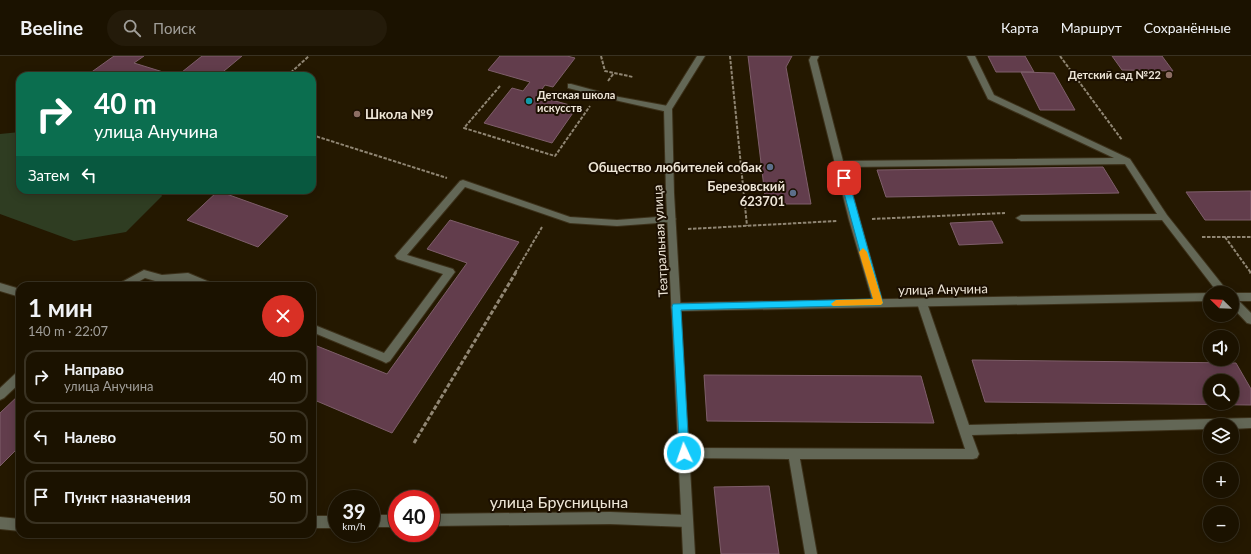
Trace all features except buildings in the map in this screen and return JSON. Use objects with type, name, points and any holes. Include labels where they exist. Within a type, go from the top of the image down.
[{"type":"street","points":[[571,86],[599,94],[668,109],[700,56]]},
{"type":"street","points":[[815,56],[813,60],[841,164],[854,220],[878,303]]},
{"type":"street","points":[[971,56],[991,97],[1127,161],[1164,217],[1218,286]]},
{"type":"street","name":"Театральная улица","points":[[668,109],[671,219],[689,554]]},
{"type":"street","points":[[841,164],[1127,161]]},
{"type":"street","points":[[316,330],[386,358],[450,272],[400,256],[463,183],[570,220],[617,223],[671,219]]},
{"type":"street","points":[[1022,218],[1164,217]]},
{"type":"street","points":[[130,282],[144,274],[162,279],[186,282]]},
{"type":"street","points":[[0,287],[16,292]]},
{"type":"street","name":"улица Анучина","points":[[676,307],[1203,297]]},
{"type":"street","points":[[1239,297],[1251,297]]},
{"type":"street","points":[[684,453],[794,455],[973,454],[922,303]]},
{"type":"street","points":[[1239,308],[1251,320]]},
{"type":"street","points":[[0,395],[16,380]]},
{"type":"street","points":[[965,430],[1251,423]]},
{"type":"street","points":[[794,455],[811,554]]},
{"type":"street","name":"улица Брусницына","points":[[440,520],[610,518],[687,521]]},
{"type":"street","points":[[316,522],[328,522]]},
{"type":"street","points":[[0,524],[16,525]]},
{"type":"path","points":[[291,72],[309,56]]},
{"type":"path","points":[[601,56],[606,71],[633,77]]},
{"type":"path","points":[[730,56],[747,226],[1005,213]]},
{"type":"path","points":[[500,86],[464,128],[555,156],[614,73]]},
{"type":"path","points":[[316,135],[463,183]]},
{"type":"path","points":[[414,443],[550,213]]},
{"type":"path","points":[[1225,237],[1251,273]]},
{"type":"green space","points":[[16,132],[16,194],[161,194],[162,196],[126,232],[74,241],[0,214],[0,134]]},
{"type":"slow traffic","points":[[836,304],[878,303],[863,252]]},
{"type":"place","name":"Детский сад №22","points":[[1169,75]]},
{"type":"place","name":"Детская школа искусств","points":[[529,101]]},
{"type":"place","name":"Школа №9","points":[[357,114]]},
{"type":"place","name":"Общество любителей собак","points":[[770,167]]},
{"type":"place","name":"Березовский 623701","points":[[793,193]]},
{"type":"route","points":[[684,453],[676,307],[878,303],[854,220],[844,178]]}]
